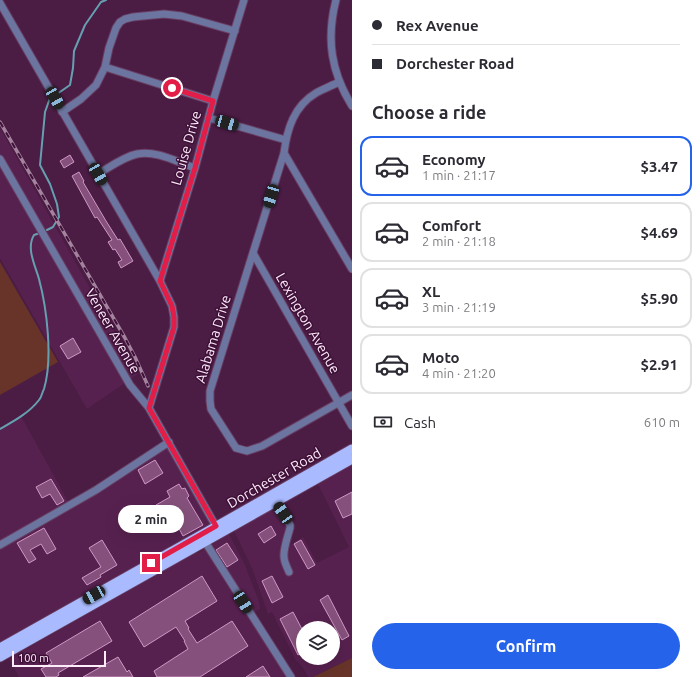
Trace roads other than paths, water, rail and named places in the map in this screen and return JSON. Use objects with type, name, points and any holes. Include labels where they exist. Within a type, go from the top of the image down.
[{"type":"main road","name":"Dorchester Road","points":[[274,499],[352,449]]},
{"type":"main road","name":"Dorchester Road","points":[[0,657],[218,530],[352,459]]},
{"type":"main road","name":"Dorchester Road","points":[[0,648],[203,539]]},
{"type":"street","name":"Louise Drive","points":[[160,281],[244,0]]},
{"type":"street","points":[[336,0],[332,13],[330,35],[332,56],[339,82],[352,106]]},
{"type":"street","points":[[0,3],[160,281],[172,306],[174,327],[149,408]]},
{"type":"street","points":[[62,112],[96,85],[105,67],[109,48],[116,28],[120,22],[125,19],[164,14],[182,16],[234,31]]},
{"type":"street","points":[[105,67],[213,101]]},
{"type":"street","name":"Alabama Drive","points":[[339,82],[316,93],[302,104],[292,119],[284,153],[210,391],[210,401],[212,409],[236,448],[247,451],[262,446],[352,395]]},
{"type":"street","points":[[209,118],[286,140]]},
{"type":"street","points":[[284,153],[352,269]]},
{"type":"street","points":[[98,174],[120,161],[138,154],[156,154],[195,168]]},
{"type":"street","name":"Veneer Avenue","points":[[0,159],[130,385],[149,408],[218,530]]},
{"type":"street","name":"Lexington Avenue","points":[[253,253],[352,426]]},
{"type":"street","points":[[0,545],[96,490],[169,442]]},
{"type":"street","points":[[274,499],[290,525],[284,552],[285,564],[289,572]]},
{"type":"street","points":[[203,539],[291,677]]},
{"type":"waterway","points":[[57,94],[70,85],[74,51],[85,25],[101,2],[106,0]]},
{"type":"waterway","points":[[47,230],[53,227],[59,217],[57,204],[50,184],[40,165],[45,112],[50,98]]},
{"type":"waterway","points":[[0,429],[35,405],[41,397],[47,377],[48,334],[42,291],[31,251],[34,235],[40,233]]},
{"type":"railway","points":[[0,122],[125,338],[148,386]]}]
